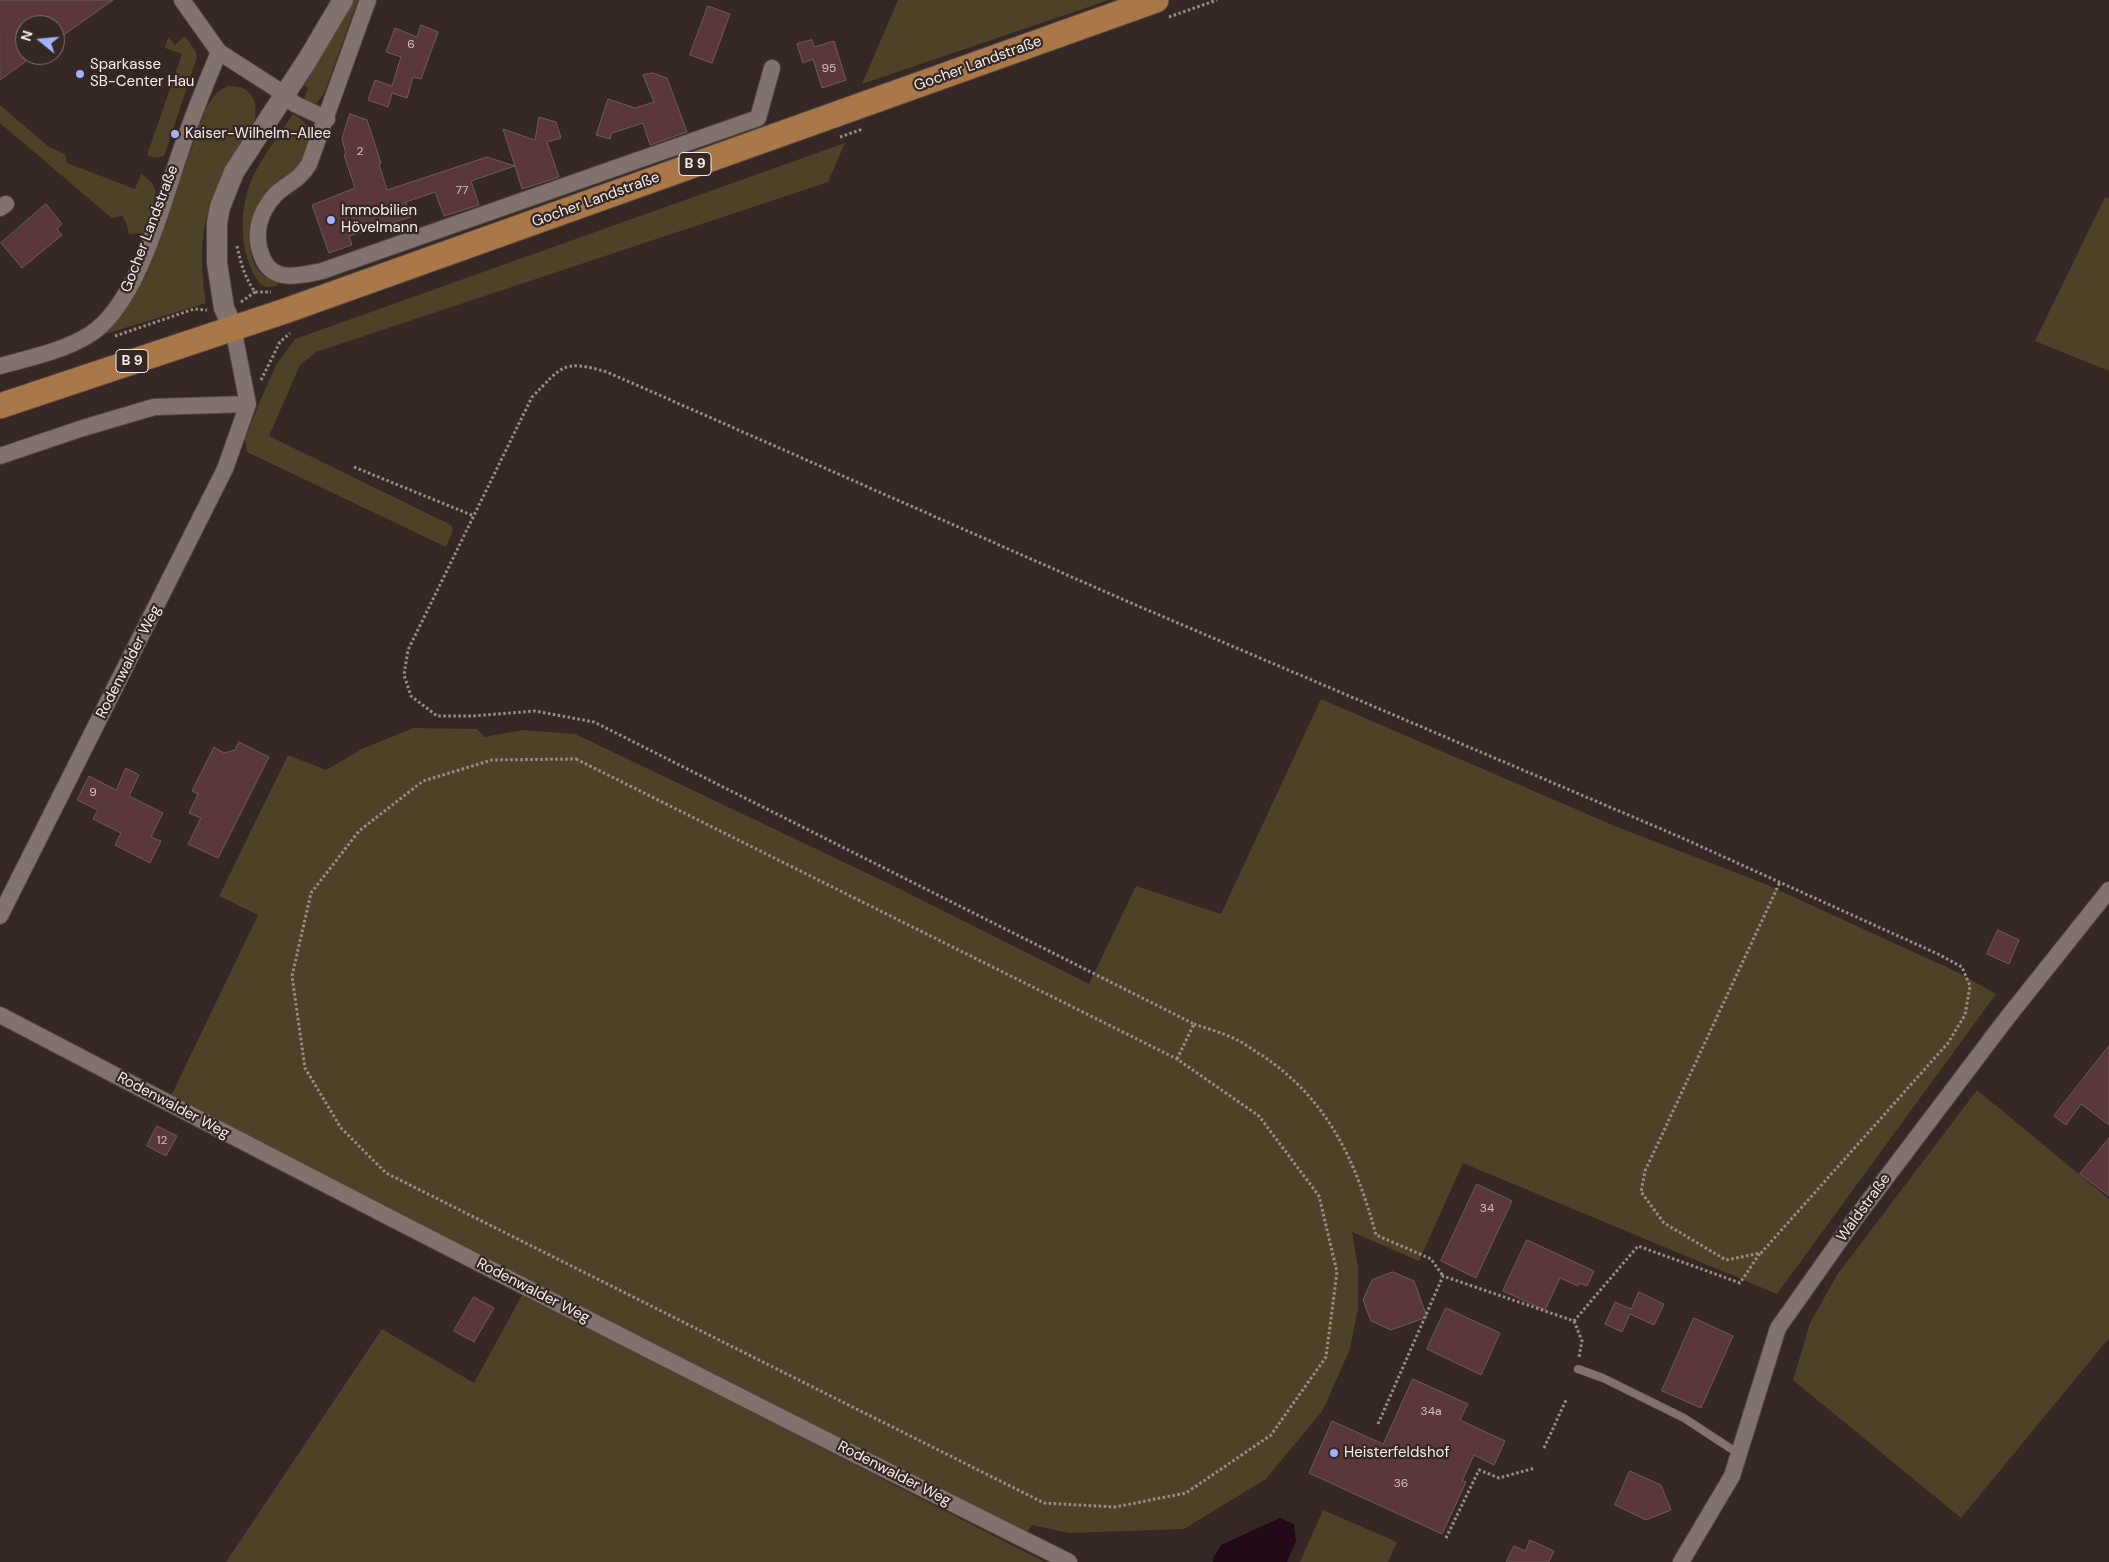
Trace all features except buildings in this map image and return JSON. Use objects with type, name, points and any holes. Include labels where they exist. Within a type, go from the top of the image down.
[{"type":"main road","name":"Gocher Landstraße","points":[[0,406],[229,318],[1156,0]]},
{"type":"street","points":[[182,0],[219,52],[295,104],[327,119]]},
{"type":"street","points":[[0,456],[83,428],[154,407],[248,404],[229,318],[216,243],[220,207],[234,172],[308,59],[343,0]]},
{"type":"street","name":"Gocher Landstraße","points":[[368,0],[327,119],[303,175],[277,194],[267,206],[260,220],[256,232],[257,245],[267,267],[275,274],[299,276],[322,271],[758,118],[772,68]]},
{"type":"street","name":"Gocher Landstraße","points":[[0,366],[71,344],[90,335],[107,321],[121,302],[134,281],[160,213],[195,110],[219,52]]},
{"type":"street","name":"Rodenwalder Weg","points":[[0,916],[225,469],[248,404]]},
{"type":"street","name":"Waldstraße","points":[[1682,1562],[1732,1476],[1778,1328],[1855,1219],[2007,1018],[2109,890]]},
{"type":"street","name":"Rodenwalder Weg","points":[[0,1015],[246,1144],[740,1397],[1069,1562]]},
{"type":"lane","points":[[1578,1368],[1603,1378],[1684,1418],[1739,1454]]},
{"type":"path","points":[[90,335],[105,340],[194,309],[213,310],[229,318],[240,302],[255,292]]},
{"type":"path","points":[[1574,1322],[1638,1246],[1740,1283],[1761,1252],[1948,1043],[1965,1015],[1970,986],[1962,967],[1938,954],[1680,837],[1124,600],[607,372],[582,365],[561,368],[532,397],[408,650],[404,675],[411,696],[437,716],[472,716],[535,711],[594,722],[1194,1024],[1238,1040],[1286,1072],[1323,1112],[1350,1158],[1367,1201],[1376,1234],[1430,1260],[1443,1276],[1574,1322],[1582,1341],[1578,1368]]},
{"type":"path","points":[[354,467],[474,516]]},
{"type":"path","points":[[576,759],[1177,1059],[1259,1116],[1319,1196],[1337,1272],[1326,1357],[1271,1435],[1186,1493],[1115,1507],[1044,1503],[386,1173],[341,1128],[305,1068],[292,976],[311,893],[359,830],[423,782],[492,760],[576,759]]},
{"type":"path","points":[[1761,1252],[1726,1260],[1664,1223],[1642,1192],[1645,1170],[1780,882]]},
{"type":"path","points":[[1177,1059],[1194,1024]]},
{"type":"path","points":[[1378,1424],[1443,1276]]},
{"type":"path","points":[[1544,1448],[1567,1398]]},
{"type":"path","points":[[1446,1538],[1479,1470],[1499,1478],[1535,1468]]},
{"type":"shaded area","points":[[352,0],[358,0],[324,94],[316,104],[303,101],[308,88],[301,83]]},
{"type":"shaded area","points":[[898,0],[1109,0],[862,84]]},
{"type":"shaded area","points":[[185,36],[196,52],[197,57],[164,156],[154,158],[147,155],[182,54],[165,48],[168,37],[175,45]]},
{"type":"shaded area","points":[[228,86],[236,86],[248,91],[254,101],[255,115],[254,123],[227,168],[209,207],[202,249],[206,303],[102,335],[131,300],[148,272],[205,110],[214,96]]},
{"type":"shaded area","points":[[0,105],[49,147],[65,154],[67,163],[135,189],[141,174],[149,180],[154,186],[156,200],[144,233],[129,234],[126,222],[122,216],[112,218],[108,215],[0,123]]},
{"type":"shaded area","points":[[293,114],[305,123],[310,132],[308,149],[293,175],[261,200],[254,211],[250,229],[251,254],[257,269],[268,279],[278,283],[276,286],[268,287],[261,285],[253,273],[244,245],[243,215],[245,200],[255,172]]},
{"type":"shaded area","points":[[845,143],[828,182],[316,352],[300,365],[269,436],[451,525],[453,530],[446,547],[247,452],[245,439],[260,401],[276,365],[295,339]]},
{"type":"shaded area","points":[[2105,197],[2109,198],[2109,371],[2035,341]]},
{"type":"shaded area","points":[[1321,699],[1617,827],[1763,883],[1957,972],[1996,994],[1777,1294],[1463,1163],[1419,1261],[1352,1232],[1358,1268],[1358,1308],[1350,1349],[1323,1410],[1266,1479],[1184,1529],[1069,1533],[1032,1525],[1023,1539],[171,1096],[258,915],[219,896],[288,755],[326,770],[362,749],[413,728],[477,729],[484,737],[523,730],[575,734],[898,888],[1089,984],[1136,886],[1221,914]]},
{"type":"shaded area","points":[[1977,1090],[2109,1199],[2109,1338],[1961,1518],[1793,1380],[1810,1323],[1837,1275]]},
{"type":"shaded area","points":[[522,1295],[1045,1562],[226,1562],[382,1329],[474,1383]]},
{"type":"shaded area","points":[[1323,1510],[1397,1542],[1388,1562],[1300,1562]]},
{"type":"shaded area","points":[[1280,1518],[1294,1524],[1296,1541],[1287,1562],[1213,1562],[1213,1558],[1221,1545]]},
{"type":"place","name":"Sparkasse SB-Center Hau","points":[[80,74]]},
{"type":"place","name":"Kaiser-Wilhelm-Allee","points":[[175,134]]},
{"type":"place","name":"Immobilien Hövelmann","points":[[331,220]]},
{"type":"place","name":"Heisterfeldshof","points":[[1334,1453]]}]
